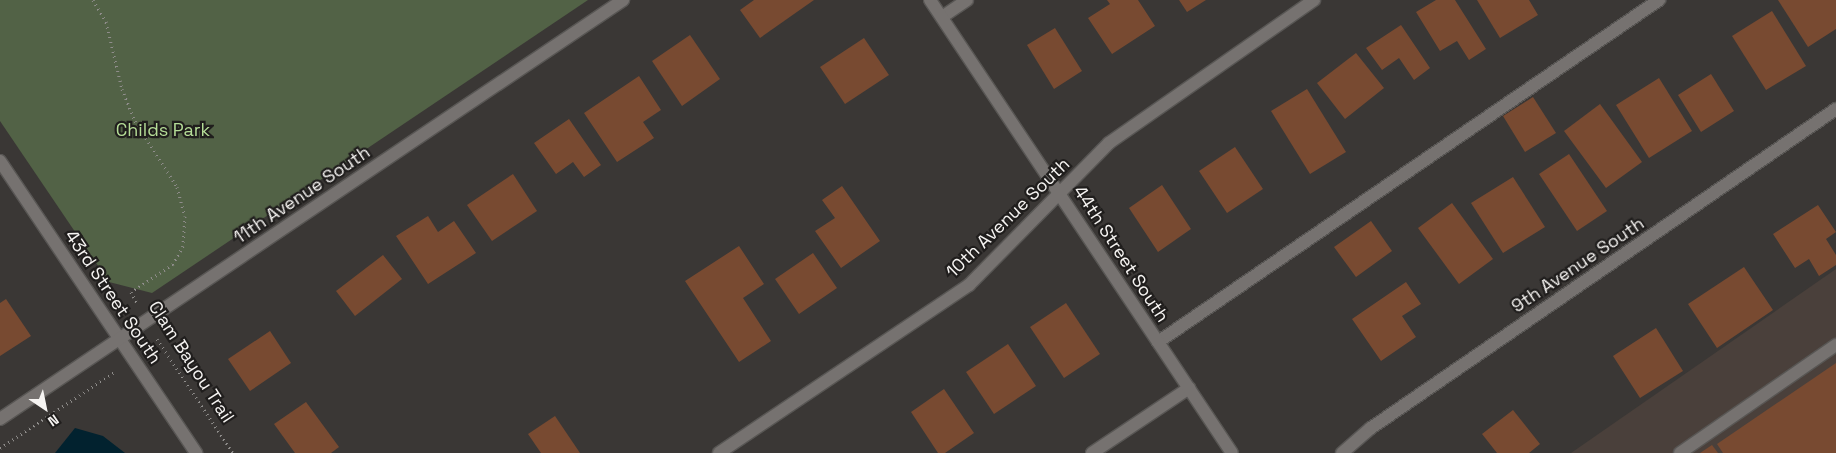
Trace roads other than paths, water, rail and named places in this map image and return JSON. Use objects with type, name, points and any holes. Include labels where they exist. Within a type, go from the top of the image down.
[{"type":"street","name":"11th Avenue South","points":[[0,419],[623,0]]},
{"type":"street","name":"44th Street South","points":[[930,0],[1232,453]]},
{"type":"street","points":[[942,17],[967,0]]},
{"type":"street","name":"10th Avenue South","points":[[719,453],[969,285],[1109,143],[1314,0]]},
{"type":"street","points":[[1158,342],[1659,0]]},
{"type":"street","name":"9th Avenue South","points":[[1342,453],[1370,428],[1836,109]]},
{"type":"street","name":"43rd Street South","points":[[0,161],[196,453]]},
{"type":"street","points":[[1680,453],[1836,345]]},
{"type":"street","points":[[1092,453],[1189,388]]},
{"type":"water","points":[[75,428],[103,436],[125,453],[55,453]]},
{"type":"park label","name":"Childs Park","points":[[163,130]]}]
